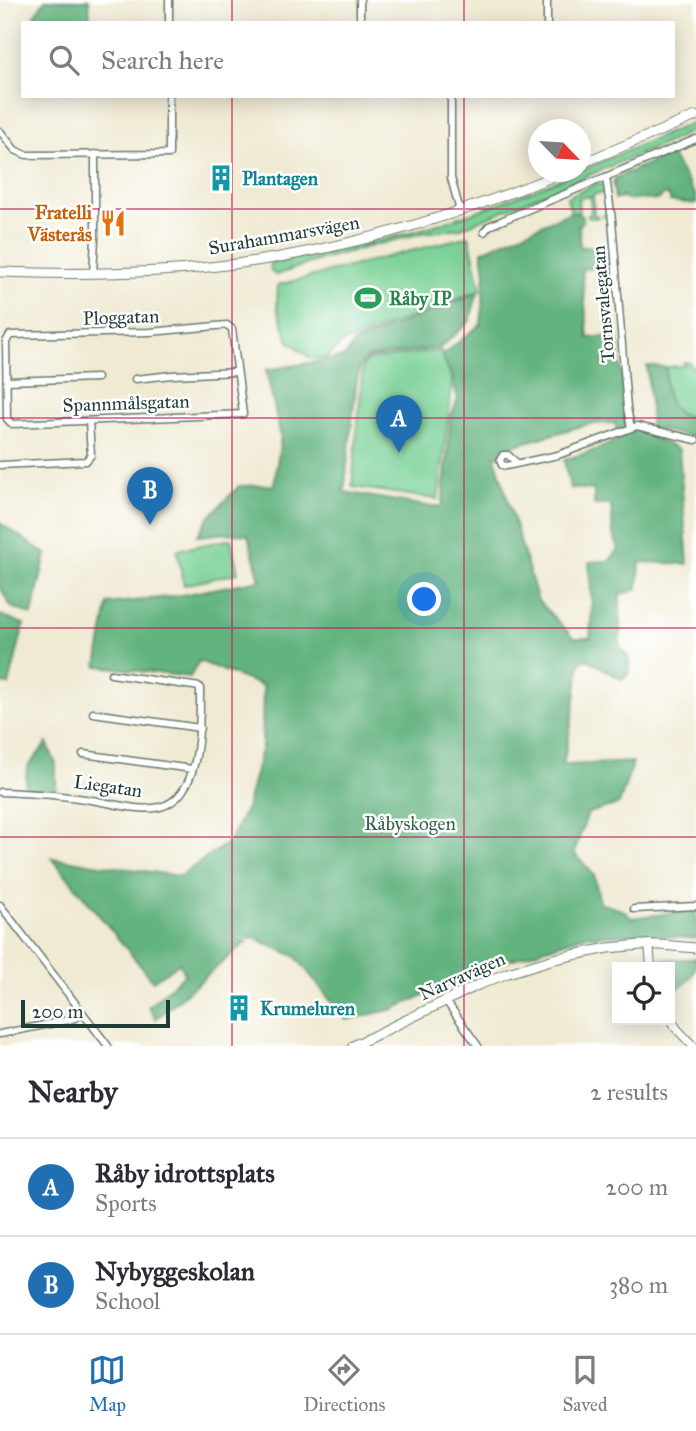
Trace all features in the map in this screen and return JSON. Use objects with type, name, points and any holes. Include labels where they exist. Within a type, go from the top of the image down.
[{"type":"main road","points":[[591,159],[696,116]]},
{"type":"main road","name":"Surahammarsvägen","points":[[0,272],[160,271],[263,260],[364,239],[460,211],[537,182]]},
{"type":"main road","name":"Narvavägen","points":[[353,1046],[478,985],[554,959],[650,947],[696,951]]},
{"type":"street","points":[[169,0],[169,21]]},
{"type":"street","points":[[360,0],[360,21]]},
{"type":"street","points":[[547,0],[547,21]]},
{"type":"street","points":[[0,131],[15,150],[26,155],[169,154],[169,98]]},
{"type":"street","points":[[451,98],[451,178],[460,211]]},
{"type":"street","points":[[484,232],[489,226],[696,139]]},
{"type":"street","points":[[93,273],[95,154]]},
{"type":"street","name":"Tornsvalegatan","points":[[606,177],[631,428]]},
{"type":"street","name":"Ploggatan","points":[[8,381],[6,342],[12,335],[126,333],[227,325],[231,327],[237,372]]},
{"type":"street","points":[[135,379],[237,372]]},
{"type":"street","name":"Spannmålsgatan","points":[[8,381],[8,419],[12,424],[89,421],[243,414],[237,372]]},
{"type":"street","points":[[8,381],[97,378]]},
{"type":"street","points":[[0,466],[86,461],[91,455],[89,421]]},
{"type":"street","points":[[517,463],[558,455],[638,426],[696,440]]},
{"type":"street","name":"Liegatan","points":[[0,792],[61,795],[136,807],[158,807],[175,799],[183,790],[192,769],[199,743],[200,687],[111,674]]},
{"type":"street","points":[[93,713],[200,728]]},
{"type":"street","name":"Liegatan","points":[[83,754],[192,769]]},
{"type":"street","points":[[0,905],[108,1046]]},
{"type":"street","points":[[634,909],[696,906]]},
{"type":"street","points":[[650,947],[651,962]]},
{"type":"street","points":[[446,1001],[478,1046]]},
{"type":"street","points":[[0,1034],[69,1020],[83,1013]]},
{"type":"street","points":[[674,1025],[693,1046]]},
{"type":"green space","points":[[45,0],[89,0],[90,21],[36,21],[34,17]]},
{"type":"green space","points":[[696,121],[696,127],[678,138],[591,174],[591,166]]},
{"type":"green space","points":[[670,154],[696,196],[696,204],[670,201],[666,194],[658,200],[624,199],[623,196],[621,199],[615,199],[615,178]]},
{"type":"green space","points":[[553,182],[572,182],[461,228],[422,233],[321,259],[276,275],[271,271],[270,263],[382,240],[511,199]]},
{"type":"green space","points":[[598,183],[605,186],[609,216],[603,215],[607,215],[605,193],[593,196],[594,215],[598,216],[597,218],[588,217],[591,214],[590,196],[578,198],[579,216],[571,212],[567,197]]},
{"type":"green space","name":"Råbyskogen","points":[[571,212],[583,215],[583,221],[579,225],[580,247],[596,246],[606,255],[607,267],[582,269],[588,338],[618,336],[626,425],[679,450],[688,564],[640,562],[638,589],[620,595],[620,646],[628,657],[630,671],[623,680],[587,659],[580,663],[563,765],[633,762],[619,804],[588,813],[574,853],[594,875],[600,903],[625,911],[631,918],[696,910],[696,939],[643,934],[583,936],[468,974],[394,1009],[346,1020],[295,956],[252,937],[156,1019],[148,1007],[185,974],[179,963],[153,981],[52,858],[180,876],[230,841],[246,809],[262,746],[263,686],[199,661],[190,677],[97,666],[108,604],[176,596],[260,580],[248,535],[228,533],[197,536],[208,518],[239,486],[274,485],[281,437],[266,370],[345,357],[354,342],[478,293],[469,322],[441,347],[367,358],[360,366],[356,386],[344,492],[427,506],[442,506],[451,417],[458,399],[442,355],[481,324],[485,273],[482,251]],"holes":[[[615,423],[620,439],[564,460],[570,488],[594,490],[594,505],[610,505],[612,530],[618,548],[609,561],[589,562],[592,607],[590,638],[574,638],[538,601],[495,457],[508,447],[589,424]]]},
{"type":"green space","name":"Råby IP","points":[[469,236],[481,290],[340,344],[327,358],[310,358],[289,341],[277,307],[278,285]]},
{"type":"green space","points":[[440,350],[452,378],[438,499],[352,487],[363,366],[369,360]]},
{"type":"green space","points":[[684,362],[696,368],[696,418],[682,415],[668,399],[666,367],[683,366]]},
{"type":"green space","points":[[647,366],[666,367],[668,399],[680,414],[696,418],[696,438],[650,428]]},
{"type":"green space","points":[[0,523],[46,554],[32,615],[11,607],[0,587]]},
{"type":"green space","points":[[231,539],[238,573],[184,585],[177,550]]},
{"type":"green space","points":[[0,615],[24,624],[9,685],[0,683]]},
{"type":"green space","points":[[47,743],[56,764],[56,790],[25,789],[27,768]]},
{"type":"green space","points":[[696,958],[694,970],[689,979],[675,990],[675,962],[659,962],[659,959]]},
{"type":"place","name":"Plantagen","points":[[221,178]]},
{"type":"place","name":"Fratelli Västerås","points":[[113,223]]},
{"type":"place","name":"Råby IP","points":[[368,298]]},
{"type":"place","name":"Råby idrottsplats","points":[[399,453]]},
{"type":"place","name":"Nybyggeskolan","points":[[150,525]]},
{"type":"place","name":"Krumeluren","points":[[239,1008]]}]
